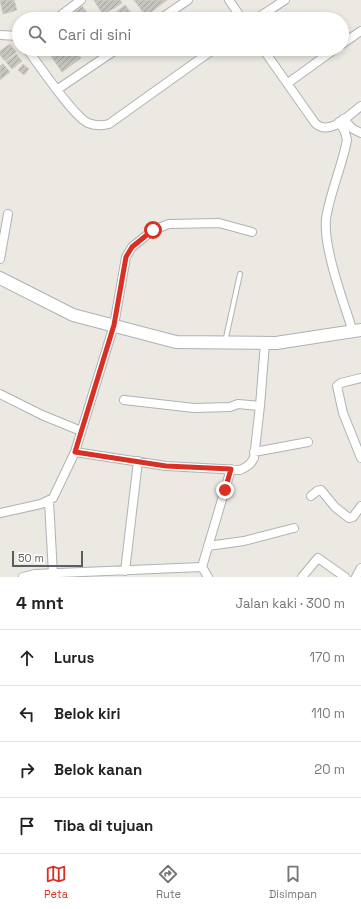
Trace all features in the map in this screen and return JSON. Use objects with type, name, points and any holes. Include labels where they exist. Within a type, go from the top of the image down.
[{"type":"street","points":[[63,12],[71,3],[81,0]]},
{"type":"street","points":[[170,12],[188,0]]},
{"type":"street","points":[[230,0],[238,12]]},
{"type":"street","points":[[267,12],[285,0]]},
{"type":"street","points":[[349,39],[361,30]]},
{"type":"street","points":[[0,35],[12,36]]},
{"type":"street","points":[[32,56],[76,114],[87,123],[104,126],[110,124],[204,56]]},
{"type":"street","points":[[58,89],[107,56]]},
{"type":"street","points":[[268,56],[317,126],[325,129],[331,128],[361,106]]},
{"type":"street","points":[[288,83],[325,56]]},
{"type":"street","points":[[341,120],[361,133]]},
{"type":"street","points":[[0,278],[73,315],[176,342],[265,343],[357,331],[330,252],[326,230],[329,206],[345,152],[345,132],[341,120]]},
{"type":"street","points":[[0,259],[8,214]]},
{"type":"street","points":[[0,513],[49,501],[53,498],[75,452],[114,325],[126,257],[132,247],[153,230],[169,224],[219,223],[252,232]]},
{"type":"street","points":[[75,452],[166,466],[240,470],[250,465],[254,452],[260,406],[265,343]]},
{"type":"street","points":[[361,378],[341,383],[337,386],[343,413],[361,458]]},
{"type":"street","points":[[0,394],[42,416],[81,431]]},
{"type":"street","points":[[124,400],[194,408],[230,407],[238,404],[260,406]]},
{"type":"street","points":[[254,452],[308,442]]},
{"type":"street","points":[[129,573],[138,461]]},
{"type":"street","points":[[208,577],[202,567],[231,469]]},
{"type":"street","points":[[311,496],[317,491],[321,490],[335,507],[349,518],[353,517],[361,506]]},
{"type":"street","points":[[49,501],[56,575]]},
{"type":"street","points":[[208,546],[244,542],[294,528]]},
{"type":"street","points":[[302,577],[318,558],[345,577]]},
{"type":"street","points":[[23,577],[129,573],[202,567]]},
{"type":"street","points":[[356,577],[361,568]]},
{"type":"lane","points":[[225,343],[240,274]]},
{"type":"building","points":[[0,0],[14,0],[17,10],[3,14]]},
{"type":"building","points":[[94,0],[120,0],[122,3],[108,12],[101,12]]},
{"type":"building","points":[[134,0],[167,0],[151,12],[143,12]]},
{"type":"building","points":[[125,5],[130,12],[116,12]]},
{"type":"building","points":[[82,6],[87,12],[74,12]]},
{"type":"building","points":[[10,44],[12,47],[12,55],[5,61],[0,55],[0,51]]},
{"type":"building","points":[[14,56],[18,56],[22,61],[12,69],[6,62]]},
{"type":"building","points":[[51,56],[79,56],[81,58],[62,72]]},
{"type":"building","points":[[3,64],[10,72],[0,80],[0,66]]},
{"type":"building","points":[[23,64],[29,69],[24,75],[18,70]]},
{"type":"route","points":[[153,230],[132,247],[126,257],[114,325],[75,452],[166,466],[231,469],[225,490]]}]
